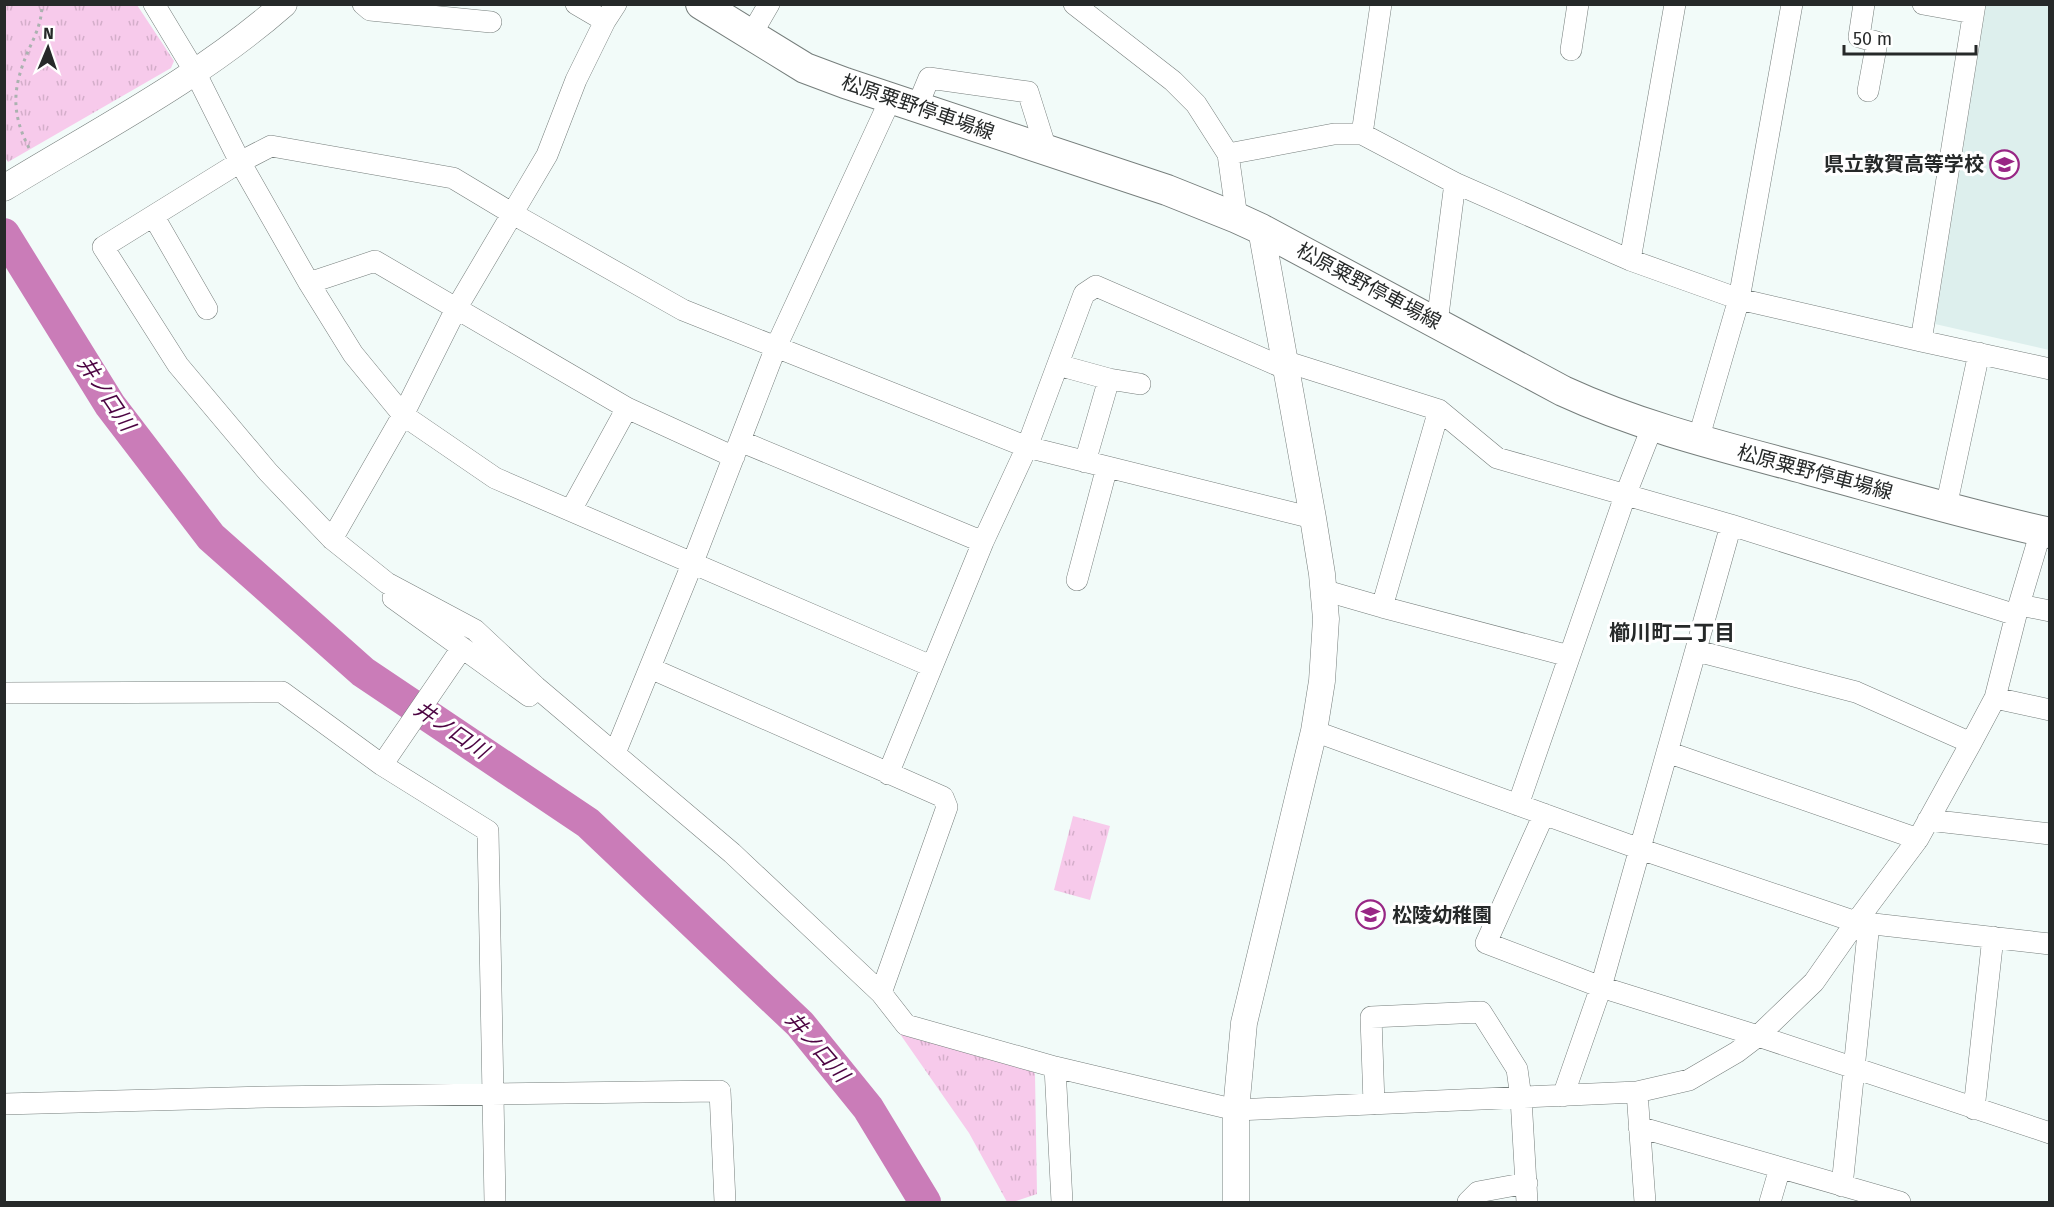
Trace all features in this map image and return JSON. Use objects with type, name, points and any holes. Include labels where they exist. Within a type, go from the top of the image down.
[{"type":"main road","name":"松原粟野停車場線","points":[[701,4],[806,68],[1167,190],[1249,223],[1563,391],[1600,408],[1698,440],[2045,532]]},
{"type":"street","points":[[154,4],[195,72],[240,162],[352,354],[403,415],[495,478],[931,666]]},
{"type":"street","points":[[4,189],[31,160],[195,72],[265,21],[284,4]]},
{"type":"street","points":[[363,4],[370,10],[491,22]]},
{"type":"street","points":[[332,539],[403,415],[456,309],[548,155],[576,80],[610,13],[576,4]]},
{"type":"street","points":[[751,35],[769,4]]},
{"type":"street","points":[[1362,134],[1381,4]]},
{"type":"street","points":[[1571,50],[1578,4]]},
{"type":"street","points":[[1630,260],[1675,4]]},
{"type":"street","points":[[1698,440],[1739,299],[1792,4]]},
{"type":"street","points":[[1864,4],[1858,37],[1877,42],[1868,90]]},
{"type":"street","points":[[1921,341],[1974,9],[1923,4]]},
{"type":"street","points":[[1077,6],[1173,81],[1196,104],[1228,154],[1249,223],[1284,365],[1313,518],[1323,590],[1326,619],[1322,681],[1314,731],[1244,1023],[1236,1110],[1236,1203]]},
{"type":"street","points":[[615,753],[693,562],[776,347],[904,103],[929,78],[1028,92],[1046,149]]},
{"type":"street","points":[[1228,154],[1334,134],[1362,134],[1455,183],[1630,260],[1739,299],[2049,369]]},
{"type":"street","points":[[1313,518],[1027,447],[684,310],[453,178],[271,146],[240,162],[103,247],[178,365],[268,472],[332,539],[387,584],[475,630],[536,687],[732,853],[881,993],[906,1024],[1055,1067],[1236,1110],[1637,1092],[1689,1080],[1737,1052],[1758,1036],[1814,982],[1862,923],[1918,839],[1995,698],[2018,610],[2045,532]]},
{"type":"street","points":[[1437,323],[1455,183]]},
{"type":"street","points":[[154,217],[207,309]]},
{"type":"street","points":[[309,283],[375,261],[627,408],[983,542]]},
{"type":"street","points":[[888,774],[983,542],[1027,447],[1084,294],[1096,286],[1284,365],[1438,410],[1497,458],[2018,610],[2049,611]]},
{"type":"street","points":[[1946,507],[1979,353]]},
{"type":"street","points":[[1058,365],[1108,379],[1140,384]]},
{"type":"street","points":[[1085,462],[1108,379]]},
{"type":"street","points":[[571,510],[627,408]]},
{"type":"street","points":[[1382,608],[1438,410]]},
{"type":"street","points":[[1518,805],[1625,496],[1653,426]]},
{"type":"street","points":[[1077,580],[1107,467]]},
{"type":"street","points":[[1563,1096],[1601,987],[1731,525]]},
{"type":"street","points":[[387,584],[393,600],[458,653],[529,696],[536,687]]},
{"type":"street","points":[[1323,590],[1382,608],[1569,656]]},
{"type":"street","points":[[1696,651],[1856,692],[1971,743]]},
{"type":"street","points":[[386,758],[458,653]]},
{"type":"street","points":[[650,668],[943,797],[947,807],[881,993]]},
{"type":"street","points":[[4,693],[282,692],[386,758],[488,831],[495,1203]]},
{"type":"street","points":[[1995,698],[2049,710]]},
{"type":"street","points":[[1314,731],[1640,849],[1862,923],[2049,944]]},
{"type":"street","points":[[1667,752],[1918,839]]},
{"type":"street","points":[[1544,814],[1486,943],[1601,987],[2049,1132]]},
{"type":"street","points":[[1928,820],[2049,834]]},
{"type":"street","points":[[1842,1186],[1854,1069],[1862,923]]},
{"type":"street","points":[[1974,1109],[1993,937]]},
{"type":"street","points":[[1374,1104],[1371,1017],[1481,1012],[1517,1069],[1527,1193],[1478,1192],[1468,1203]]},
{"type":"street","points":[[1055,1067],[1062,1203]]},
{"type":"street","points":[[4,1104],[720,1091],[725,1203]]},
{"type":"street","points":[[1637,1092],[1645,1203]]},
{"type":"street","points":[[1639,1127],[1900,1203]]},
{"type":"street","points":[[1770,1203],[1780,1168]]},
{"type":"path","points":[[31,160],[19,124],[15,92],[19,72],[40,25],[42,4]]},
{"type":"shaded area","name":"県立敦賀高等学校","points":[[1986,5],[2049,5],[2049,350],[1935,324]]},
{"type":"green space","points":[[4,5],[137,5],[174,61],[171,68],[8,162],[4,156]]},
{"type":"green space","points":[[1073,816],[1110,826],[1090,900],[1054,890]]},
{"type":"green space","points":[[900,1034],[1029,1067],[1035,1074],[1037,1194],[1007,1202],[969,1133]]},
{"type":"waterway","name":"井ノ口川","points":[[4,234],[110,405],[211,537],[363,672],[588,823],[800,1024],[868,1108],[925,1202]]},
{"type":"place","name":"県立敦賀高等学校","points":[[2005,164]]},
{"type":"place","name":"松陵幼稚園","points":[[1371,915]]},
{"type":"district","name":"櫛川町二丁目","points":[[1672,633]]}]
